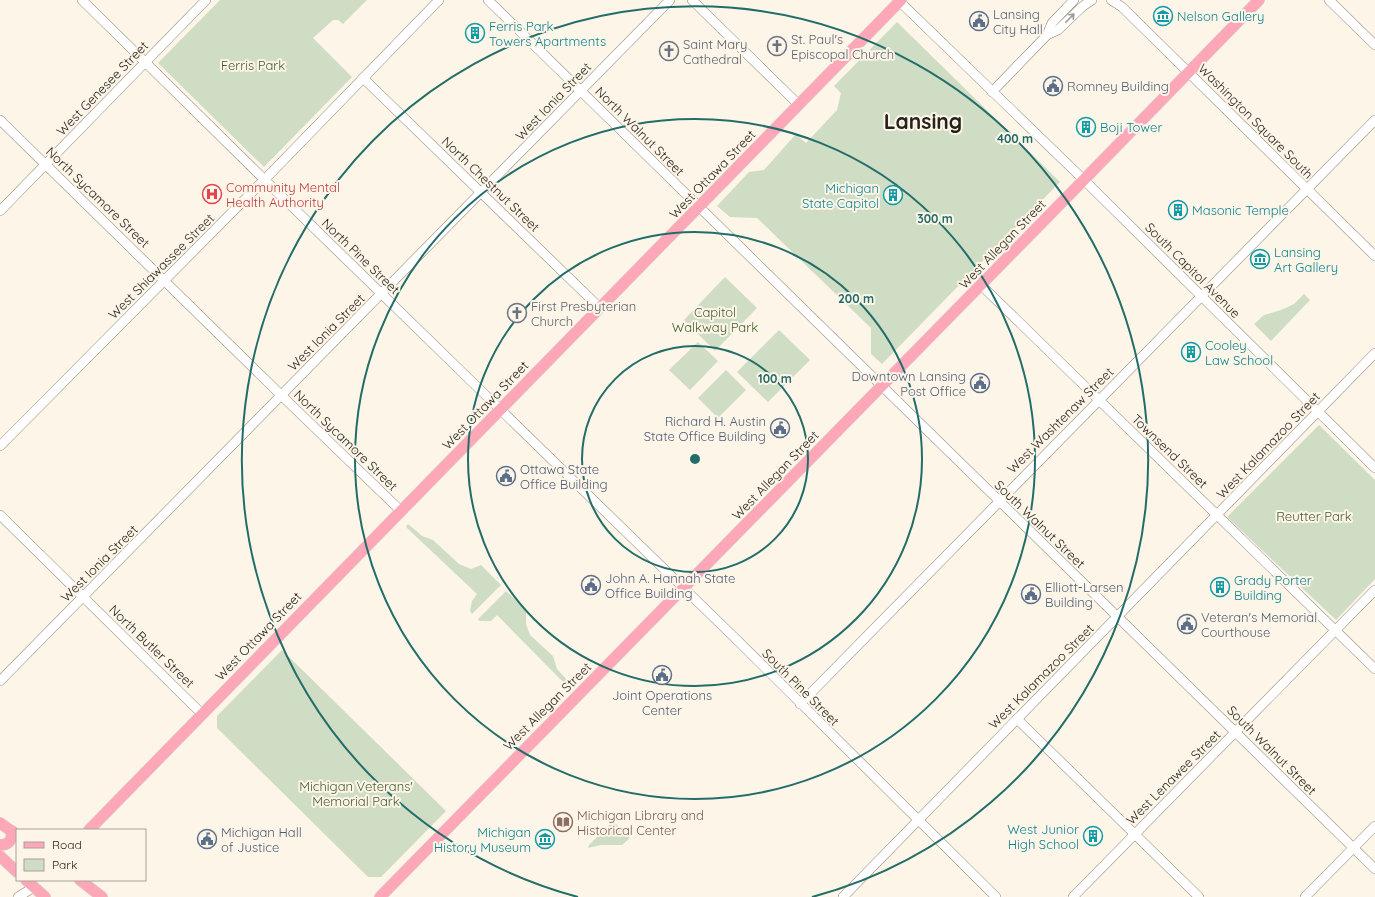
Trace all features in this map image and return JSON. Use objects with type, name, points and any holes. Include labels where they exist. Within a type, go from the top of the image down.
[{"type":"main road","name":"West Allegan Street","points":[[384,896],[683,588],[1259,0]]},
{"type":"main road","name":"West Ottawa Street","points":[[90,829],[900,1]]},
{"type":"main road","points":[[0,823],[14,833],[9,842],[4,845],[0,845]]},
{"type":"main road","points":[[0,856],[16,871]]},
{"type":"main road","points":[[81,881],[102,897]]},
{"type":"main road","points":[[33,882],[45,897]]},
{"type":"street","name":"North Pine Street","points":[[82,0],[587,496]]},
{"type":"street","name":"West Genesee Street","points":[[0,211],[206,0]]},
{"type":"street","name":"West Shiawassee Street","points":[[0,446],[165,281],[439,0]]},
{"type":"street","name":"North Walnut Street","points":[[488,0],[773,280]]},
{"type":"street","name":"West Ionia Street","points":[[0,682],[382,295],[670,0]]},
{"type":"street","points":[[692,0],[799,105]]},
{"type":"street","points":[[992,92],[1047,35],[1052,23],[1074,0]]},
{"type":"street","points":[[1047,35],[1058,30],[1083,6],[1092,0]]},
{"type":"street","name":"Washington Square South","points":[[1111,0],[1119,2],[1375,256]]},
{"type":"street","points":[[1329,0],[1375,45]]},
{"type":"street","name":"South Capitol Avenue","points":[[900,1],[1084,180],[1375,468]]},
{"type":"street","name":"North Chestnut Street","points":[[364,78],[600,308]]},
{"type":"street","name":"North Sycamore Street","points":[[0,120],[401,511]]},
{"type":"street","name":"West Washtenaw Street","points":[[800,704],[1375,120]]},
{"type":"street","name":"South Walnut Street","points":[[773,280],[1375,869]]},
{"type":"street","name":"Townsend Street","points":[[981,285],[1375,669]]},
{"type":"street","name":"West Kalamazoo Street","points":[[843,897],[1375,353]]},
{"type":"street","name":"South Pine Street","points":[[587,496],[683,588],[996,897]]},
{"type":"street","name":"North Butler Street","points":[[0,515],[202,714]]},
{"type":"street","name":"West Lenawee Street","points":[[1073,897],[1375,590]]},
{"type":"street","points":[[1017,719],[1199,897]]},
{"type":"street","points":[[1305,897],[1375,826]]},
{"type":"street","points":[[18,897],[33,882]]},
{"type":"green space","name":"Ferris Park","points":[[220,0],[367,0],[343,24],[338,20],[333,20],[313,38],[352,77],[264,167],[158,63]]},
{"type":"green space","points":[[897,22],[1060,182],[882,364],[871,354],[871,328],[757,218],[730,217],[717,206],[749,172],[764,170],[796,134],[806,143],[837,110],[841,93],[834,86]]},
{"type":"green space","name":"Capitol Walkway Park","points":[[725,277],[757,308],[715,351],[684,320]]},
{"type":"green space","points":[[1304,294],[1310,300],[1271,341],[1254,324],[1264,315],[1294,304]]},
{"type":"green space","name":"Capitol Walkway Park","points":[[779,330],[810,360],[768,402],[737,372]]},
{"type":"green space","name":"Capitol Walkway Park","points":[[698,342],[718,361],[690,390],[669,370]]},
{"type":"green space","name":"Capitol Walkway Park","points":[[726,370],[746,390],[718,418],[698,398]]},
{"type":"green space","name":"Reutter Park","points":[[1319,425],[1375,480],[1375,579],[1336,620],[1227,517]]},
{"type":"green space","points":[[408,524],[422,536],[433,540],[459,564],[471,569],[481,565],[501,585],[472,614],[470,611],[472,601],[477,594],[406,527]]},
{"type":"green space","points":[[506,591],[526,610],[526,624],[530,635],[553,656],[557,669],[569,682],[566,685],[497,615],[491,621],[479,621],[478,619]]},
{"type":"green space","name":"Michigan Veterans' Memorial Park","points":[[282,650],[446,811],[381,877],[368,877],[217,728],[217,716]]},
{"type":"green space","points":[[613,821],[630,838],[622,845],[601,845],[588,848],[589,845]]},
{"type":"place","name":"Nelson Gallery","points":[[1163,16]]},
{"type":"place","name":"Lansing City Hall","points":[[979,21]]},
{"type":"place","name":"Ferris Park Towers Apartments","points":[[475,33]]},
{"type":"place","name":"St. Paul's Episcopal Church","points":[[777,46]]},
{"type":"place","name":"Saint Mary Cathedral","points":[[669,51]]},
{"type":"place","name":"Romney Building","points":[[1053,86]]},
{"type":"place","name":"Boji Tower","points":[[1086,127]]},
{"type":"place","name":"Community Mental Health Authority","points":[[212,194]]},
{"type":"place","name":"Michigan State Capitol","points":[[893,195]]},
{"type":"place","name":"Masonic Temple","points":[[1178,210]]},
{"type":"place","name":"Lansing Art Gallery","points":[[1260,259]]},
{"type":"place","name":"First Presbyterian Church","points":[[517,313]]},
{"type":"place","name":"Cooley Law School","points":[[1191,352]]},
{"type":"place","name":"Downtown Lansing Post Office","points":[[980,383]]},
{"type":"place","name":"Richard H. Austin State Office Building","points":[[780,428]]},
{"type":"place","name":"Ottawa State Office Building","points":[[506,476]]},
{"type":"place","name":"John A. Hannah State Office Building","points":[[591,585]]},
{"type":"place","name":"Grady Porter Building","points":[[1220,587]]},
{"type":"place","name":"Elliott-Larsen Building","points":[[1031,594]]},
{"type":"place","name":"Veteran's Memorial Courthouse","points":[[1187,624]]},
{"type":"place","name":"Joint Operations Center","points":[[662,675]]},
{"type":"place","name":"Michigan Library and Historical Center","points":[[563,822]]},
{"type":"place","name":"West Junior High School","points":[[1093,836]]},
{"type":"place","name":"Michigan Hall of Justice","points":[[207,839]]},
{"type":"place","name":"Michigan History Museum","points":[[545,839]]},
{"type":"district","name":"Lansing","points":[[923,121]]}]
